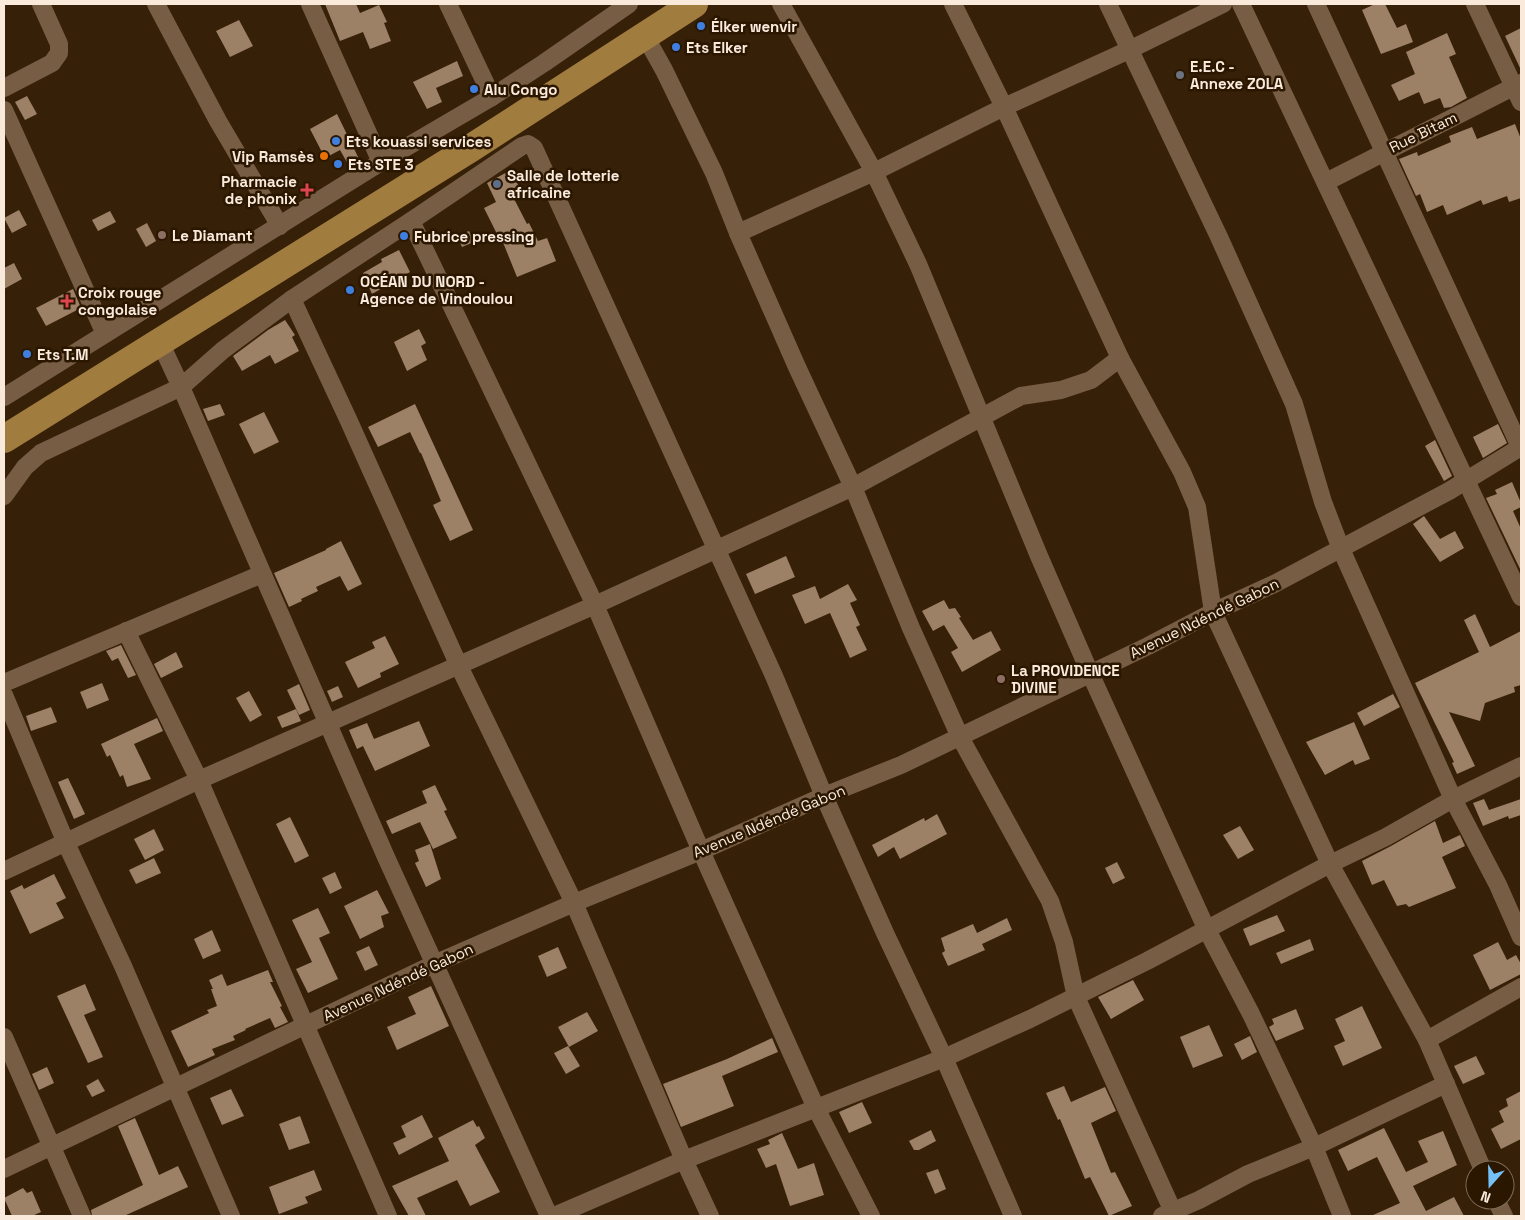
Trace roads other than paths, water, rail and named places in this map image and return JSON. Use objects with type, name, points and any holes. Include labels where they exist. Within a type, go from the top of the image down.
[{"type":"highway","points":[[4,439],[471,148],[694,4]]},
{"type":"street","points":[[4,88],[52,63],[58,53],[59,44],[42,4]]},
{"type":"street","points":[[156,4],[218,121],[280,226]]},
{"type":"street","points":[[310,4],[381,162]]},
{"type":"street","points":[[448,4],[492,97]]},
{"type":"street","points":[[781,4],[874,172],[918,264],[1039,556],[1090,673],[1206,928],[1251,1014],[1314,1147],[1342,1216]]},
{"type":"street","points":[[953,4],[1004,107],[1120,358],[1182,472],[1197,507],[1213,612],[1330,864],[1427,1040],[1479,1160]]},
{"type":"street","points":[[1108,4],[1219,237],[1294,404],[1323,502],[1341,549],[1453,799],[1498,885],[1521,937]]},
{"type":"street","points":[[738,233],[874,172],[1004,107],[1129,50],[1223,4]]},
{"type":"street","points":[[1241,4],[1521,597]]},
{"type":"street","points":[[1316,4],[1521,448]]},
{"type":"street","points":[[1475,4],[1519,90]]},
{"type":"street","points":[[4,395],[381,162],[492,97],[626,5]]},
{"type":"street","points":[[644,36],[664,70],[714,173],[738,233],[797,367],[853,486],[911,628],[960,737],[1050,901],[1064,942],[1076,996],[1170,1215],[1248,1174],[1314,1147],[1446,1084]]},
{"type":"street","name":"Rue Bitam","points":[[1326,182],[1384,151],[1519,90]]},
{"type":"street","points":[[4,110],[105,334]]},
{"type":"street","points":[[4,496],[25,467],[40,453],[181,386],[223,350],[292,299],[522,146],[528,144],[534,148],[774,676],[824,796],[944,1058],[1013,1216]]},
{"type":"street","points":[[411,221],[596,605],[701,851],[816,1108],[871,1216]]},
{"type":"street","points":[[292,299],[459,666],[574,903],[684,1160],[710,1216]]},
{"type":"street","points":[[160,342],[434,964],[550,1216]]},
{"type":"street","points":[[4,871],[199,780],[459,666],[716,550],[853,486],[1021,396],[1061,390],[1091,380],[1120,358]]},
{"type":"street","name":"Avenue Ndéndé Gabon","points":[[4,1169],[434,964],[574,903],[701,851],[824,796],[901,765],[960,737],[1148,646],[1213,612],[1274,584],[1466,481],[1521,448]]},
{"type":"street","points":[[4,683],[262,574]]},
{"type":"street","points":[[126,631],[199,780],[388,1216]]},
{"type":"street","points":[[4,695],[66,843],[123,966],[231,1216]]},
{"type":"street","points":[[554,1216],[684,1160],[944,1058],[1147,961],[1206,928],[1386,837],[1453,799],[1521,766]]},
{"type":"street","points":[[1427,1040],[1521,987]]},
{"type":"street","points":[[4,1037],[82,1216]]},
{"type":"place","name":"Élker wenvir","points":[[701,26]]},
{"type":"place","name":"Ets Elker","points":[[676,47]]},
{"type":"place","name":"E.E.C - Annexe ZOLA","points":[[1180,75]]},
{"type":"place","name":"Alu Congo","points":[[474,89]]},
{"type":"place","name":"Ets kouassi services","points":[[336,141]]},
{"type":"place","name":"Vip Ramsès","points":[[324,156]]},
{"type":"place","name":"Ets STE 3","points":[[338,164]]},
{"type":"place","name":"Salle de lotterie africaine","points":[[497,184]]},
{"type":"place","name":"Pharmacie de phonix","points":[[307,190]]},
{"type":"place","name":"Le Diamant","points":[[162,235]]},
{"type":"place","name":"Fubrice pressing","points":[[404,236]]},
{"type":"place","name":"OCÉAN DU NORD - Agence de Vindoulou","points":[[350,290]]},
{"type":"place","name":"Croix rouge congolaise","points":[[67,301]]},
{"type":"place","name":"Ets T.M","points":[[27,354]]},
{"type":"place","name":"La PROVIDENCE DIVINE","points":[[1001,679]]}]
